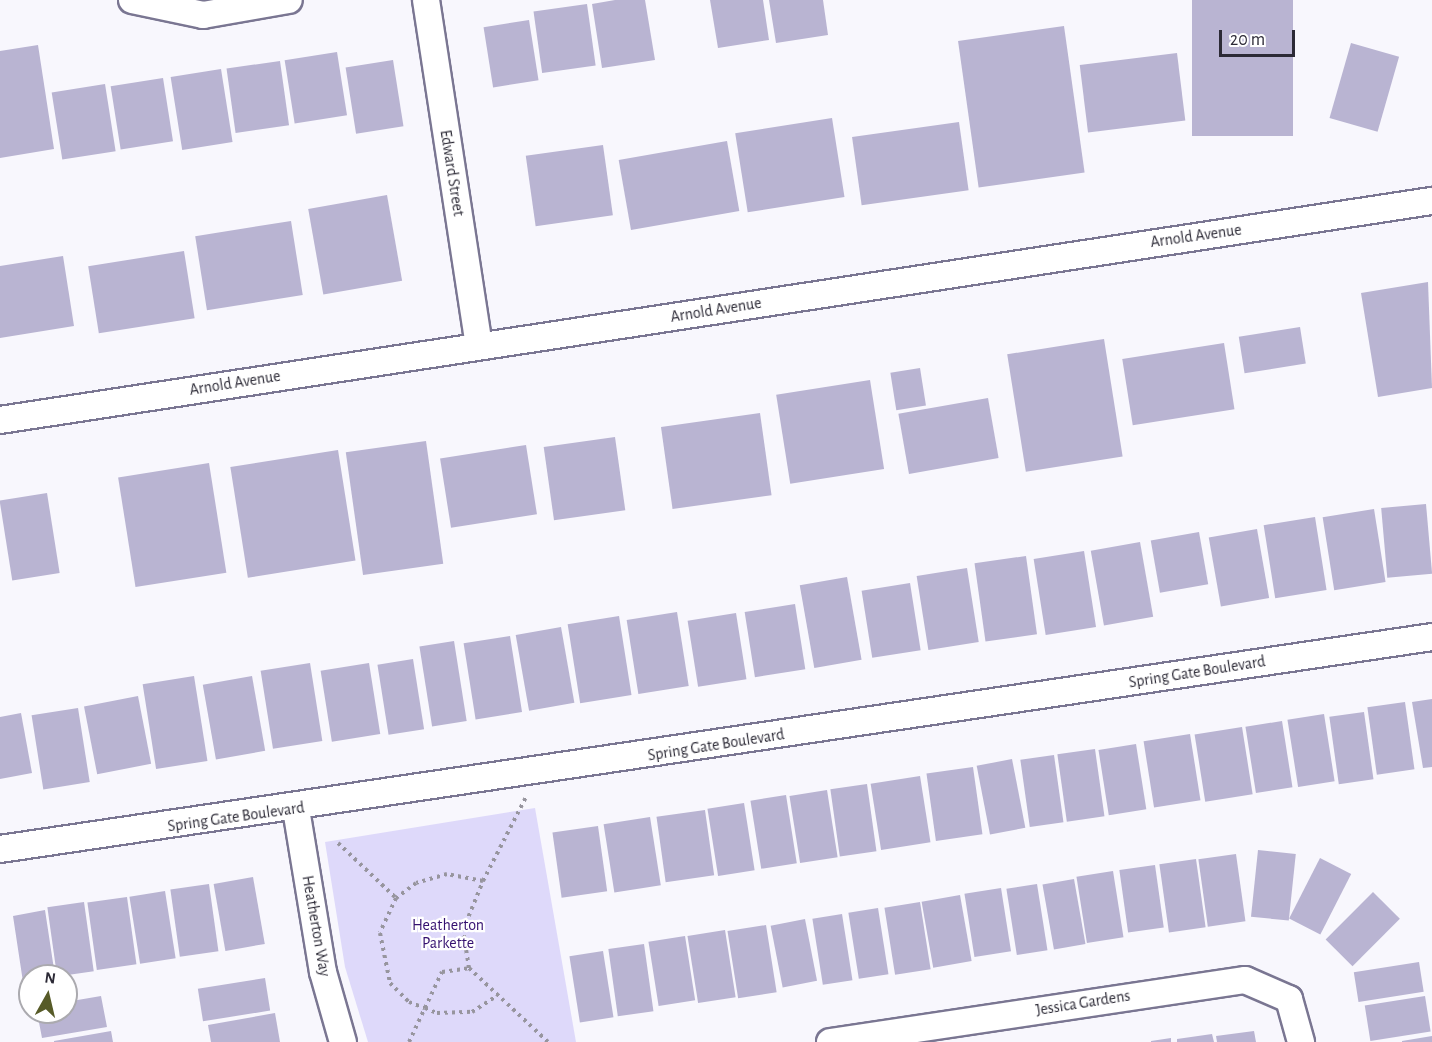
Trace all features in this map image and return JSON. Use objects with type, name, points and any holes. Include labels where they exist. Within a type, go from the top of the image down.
[{"type":"street","points":[[132,0],[204,15],[289,0]]},
{"type":"street","name":"Edward Street","points":[[426,0],[479,345]]},
{"type":"street","name":"Arnold Avenue","points":[[0,420],[1432,201]]},
{"type":"street","name":"Spring Gate Boulevard","points":[[0,849],[296,809],[1432,637]]},
{"type":"street","name":"Heatherton Way","points":[[296,809],[323,972],[343,1042]]},
{"type":"street","name":"Jessica Gardens","points":[[830,1042],[1245,980],[1289,999],[1301,1042]]},
{"type":"path","points":[[538,772],[483,882],[463,930],[469,968],[548,1042]]},
{"type":"path","points":[[338,843],[396,898]]},
{"type":"path","points":[[483,882],[465,875],[431,877],[396,898],[380,933],[380,955],[390,983],[409,1002],[425,1008],[455,1015],[497,996]]},
{"type":"path","points":[[409,1042],[442,972],[469,968]]},
{"type":"green space","name":"Heatherton Parkette","points":[[535,808],[576,1042],[368,1042],[345,967],[325,842]]},
{"type":"building","points":[[615,0],[645,0],[655,60],[602,68],[592,4]]},
{"type":"building","points":[[710,0],[763,0],[769,40],[718,48]]},
{"type":"building","points":[[769,0],[823,0],[828,35],[776,43]]},
{"type":"building","points":[[1192,0],[1293,0],[1293,136],[1192,136]]},
{"type":"building","points":[[587,4],[596,65],[542,73],[534,12]]},
{"type":"building","points":[[529,20],[539,80],[493,87],[484,27]]},
{"type":"building","points":[[1064,26],[1085,173],[979,187],[958,41]]},
{"type":"building","points":[[1351,43],[1399,57],[1378,132],[1330,118]]},
{"type":"building","points":[[38,45],[54,149],[0,158],[0,51]]},
{"type":"building","points":[[337,52],[347,115],[295,124],[285,60]]},
{"type":"building","points":[[1177,53],[1185,120],[1088,132],[1080,65]]},
{"type":"building","points":[[393,60],[403,126],[356,134],[346,68]]},
{"type":"building","points":[[280,61],[289,125],[236,133],[227,69]]},
{"type":"building","points":[[221,69],[233,142],[182,150],[171,77]]},
{"type":"building","points":[[163,78],[173,141],[121,150],[111,86]]},
{"type":"building","points":[[105,84],[116,151],[62,160],[52,92]]},
{"type":"building","points":[[832,118],[845,197],[748,212],[735,133]]},
{"type":"building","points":[[959,122],[969,190],[862,205],[852,137]]},
{"type":"building","points":[[727,141],[739,211],[631,230],[619,160]]},
{"type":"building","points":[[603,145],[613,215],[536,226],[526,156]]},
{"type":"building","points":[[387,195],[402,281],[323,295],[308,209]]},
{"type":"building","points":[[291,221],[303,295],[207,310],[195,236]]},
{"type":"building","points":[[184,251],[195,318],[99,333],[88,266]]},
{"type":"building","points":[[63,256],[74,326],[0,338],[0,266]]},
{"type":"building","points":[[1428,282],[1432,388],[1378,397],[1361,293]]},
{"type":"building","points":[[1300,327],[1306,364],[1245,373],[1239,337]]},
{"type":"building","points":[[1104,339],[1123,457],[1026,472],[1007,354]]},
{"type":"building","points":[[1224,343],[1234,409],[1133,425],[1122,359]]},
{"type":"building","points":[[920,368],[926,406],[896,410],[890,373]]},
{"type":"building","points":[[870,380],[884,469],[790,484],[776,395]]},
{"type":"building","points":[[988,398],[999,458],[909,474],[898,414]]},
{"type":"building","points":[[760,413],[772,495],[673,509],[661,427]]},
{"type":"building","points":[[615,437],[625,510],[554,520],[544,447]]},
{"type":"building","points":[[426,441],[443,564],[363,575],[346,452]]},
{"type":"building","points":[[526,445],[537,514],[451,528],[440,459]]},
{"type":"building","points":[[338,450],[356,561],[248,578],[230,467]]},
{"type":"building","points":[[209,463],[226,573],[135,587],[118,477]]},
{"type":"building","points":[[47,493],[60,573],[12,581],[0,500]]},
{"type":"building","points":[[1426,504],[1432,574],[1387,578],[1381,508]]},
{"type":"building","points":[[1374,509],[1386,582],[1334,590],[1323,517]]},
{"type":"building","points":[[1315,517],[1327,590],[1275,598],[1264,525]]},
{"type":"building","points":[[1257,529],[1269,598],[1221,606],[1209,538]]},
{"type":"building","points":[[1199,532],[1208,584],[1160,593],[1151,541]]},
{"type":"building","points":[[1140,542],[1153,617],[1104,626],[1091,551]]},
{"type":"building","points":[[1084,551],[1096,627],[1046,635],[1034,559]]},
{"type":"building","points":[[1026,556],[1037,634],[986,641],[975,563]]},
{"type":"building","points":[[967,568],[979,642],[928,650],[917,576]]},
{"type":"building","points":[[847,577],[862,660],[814,668],[800,585]]},
{"type":"building","points":[[910,583],[921,650],[872,658],[862,591]]},
{"type":"building","points":[[795,604],[805,669],[755,677],[745,612]]},
{"type":"building","points":[[677,612],[689,686],[638,694],[627,620]]},
{"type":"building","points":[[736,613],[746,679],[698,687],[688,621]]},
{"type":"building","points":[[619,616],[632,695],[580,703],[568,624]]},
{"type":"building","points":[[561,627],[574,703],[529,711],[516,635]]},
{"type":"building","points":[[510,636],[522,712],[476,719],[464,643]]},
{"type":"building","points":[[454,641],[467,721],[432,726],[419,646]]},
{"type":"building","points":[[413,659],[424,729],[389,735],[377,665]]},
{"type":"building","points":[[310,663],[322,741],[273,749],[261,671]]},
{"type":"building","points":[[369,663],[380,734],[332,742],[321,671]]},
{"type":"building","points":[[194,676],[207,761],[156,769],[143,684]]},
{"type":"building","points":[[252,676],[265,751],[216,760],[203,685]]},
{"type":"building","points":[[138,696],[151,764],[97,774],[84,706]]},
{"type":"building","points":[[1432,699],[1432,767],[1423,768],[1412,702]]},
{"type":"building","points":[[1405,702],[1414,769],[1377,775],[1367,707]]},
{"type":"building","points":[[78,708],[90,782],[43,789],[32,715]]},
{"type":"building","points":[[1364,712],[1373,779],[1339,784],[1329,717]]},
{"type":"building","points":[[21,713],[32,773],[0,779],[0,717]]},
{"type":"building","points":[[1324,714],[1335,781],[1298,787],[1287,720]]},
{"type":"building","points":[[1282,721],[1292,787],[1256,793],[1245,727]]},
{"type":"building","points":[[1242,727],[1253,794],[1205,802],[1195,735]]},
{"type":"building","points":[[1190,734],[1200,800],[1154,808],[1144,741]]},
{"type":"building","points":[[1136,744],[1146,809],[1109,815],[1098,750]]},
{"type":"building","points":[[1095,749],[1104,816],[1067,822],[1057,754]]},
{"type":"building","points":[[1054,755],[1063,822],[1030,827],[1020,760]]},
{"type":"building","points":[[1012,759],[1025,828],[990,835],[977,766]]},
{"type":"building","points":[[973,767],[982,834],[936,841],[926,774]]},
{"type":"building","points":[[920,776],[930,842],[881,850],[871,784]]},
{"type":"building","points":[[867,784],[876,851],[840,856],[830,789]]},
{"type":"building","points":[[827,790],[838,857],[800,863],[789,796]]},
{"type":"building","points":[[786,795],[797,863],[761,869],[750,801]]},
{"type":"building","points":[[744,803],[755,870],[718,876],[707,809]]},
{"type":"building","points":[[705,810],[714,875],[666,882],[656,817]]},
{"type":"building","points":[[650,817],[661,885],[614,893],[604,824]]},
{"type":"building","points":[[598,826],[607,891],[562,898],[552,832]]},
{"type":"building","points":[[1258,850],[1296,854],[1289,921],[1251,917]]},
{"type":"building","points":[[1236,854],[1245,921],[1208,927],[1198,859]]},
{"type":"building","points":[[1320,858],[1351,874],[1320,934],[1289,919]]},
{"type":"building","points":[[1196,859],[1206,927],[1169,932],[1159,864]]},
{"type":"building","points":[[1155,865],[1164,927],[1128,932],[1119,870]]},
{"type":"building","points":[[1113,871],[1123,937],[1087,943],[1076,877]]},
{"type":"building","points":[[253,877],[265,944],[225,951],[214,884]]},
{"type":"building","points":[[1074,879],[1085,944],[1054,950],[1042,885]]},
{"type":"building","points":[[209,884],[218,951],[180,957],[170,889]]},
{"type":"building","points":[[1037,884],[1047,950],[1017,955],[1006,889]]},
{"type":"building","points":[[1001,888],[1011,951],[974,957],[964,894]]},
{"type":"building","points":[[165,891],[176,958],[140,964],[129,897]]},
{"type":"building","points":[[1373,892],[1400,919],[1352,966],[1326,939]]},
{"type":"building","points":[[960,895],[972,961],[933,968],[922,902]]},
{"type":"building","points":[[127,897],[136,964],[97,970],[87,903]]},
{"type":"building","points":[[84,902],[94,971],[78,974],[78,964],[55,964],[47,907]]},
{"type":"building","points":[[920,902],[931,969],[895,975],[884,908]]},
{"type":"building","points":[[878,908],[888,974],[859,979],[848,913]]},
{"type":"building","points":[[45,910],[53,964],[20,964],[13,916]]},
{"type":"building","points":[[842,914],[852,980],[823,985],[812,919]]},
{"type":"building","points":[[805,919],[817,981],[783,988],[771,926]]},
{"type":"building","points":[[766,925],[777,992],[738,998],[727,931]]},
{"type":"building","points":[[725,930],[736,997],[698,1003],[687,936]]},
{"type":"building","points":[[685,936],[695,1000],[659,1006],[648,942]]},
{"type":"building","points":[[644,944],[653,1011],[618,1016],[608,949]]},
{"type":"building","points":[[603,951],[613,1017],[580,1022],[569,956]]},
{"type":"building","points":[[1419,962],[1424,992],[1359,1002],[1354,972]]},
{"type":"building","points":[[265,978],[270,1011],[203,1021],[198,989]]},
{"type":"building","points":[[101,996],[107,1027],[42,1038],[39,1024],[78,1024],[78,1000]]},
{"type":"building","points":[[1425,996],[1431,1032],[1370,1041],[1365,1006]]},
{"type":"building","points":[[275,1013],[280,1042],[211,1042],[208,1025]]},
{"type":"building","points":[[111,1031],[113,1042],[54,1042],[54,1041]]},
{"type":"building","points":[[1254,1031],[1256,1042],[1217,1042],[1216,1036]]},
{"type":"building","points":[[1212,1034],[1214,1042],[1177,1042],[1177,1039]]},
{"type":"building","points":[[1432,1036],[1432,1042],[1402,1042],[1402,1041]]},
{"type":"building","points":[[1171,1038],[1171,1042],[1151,1042],[1151,1041]]}]
